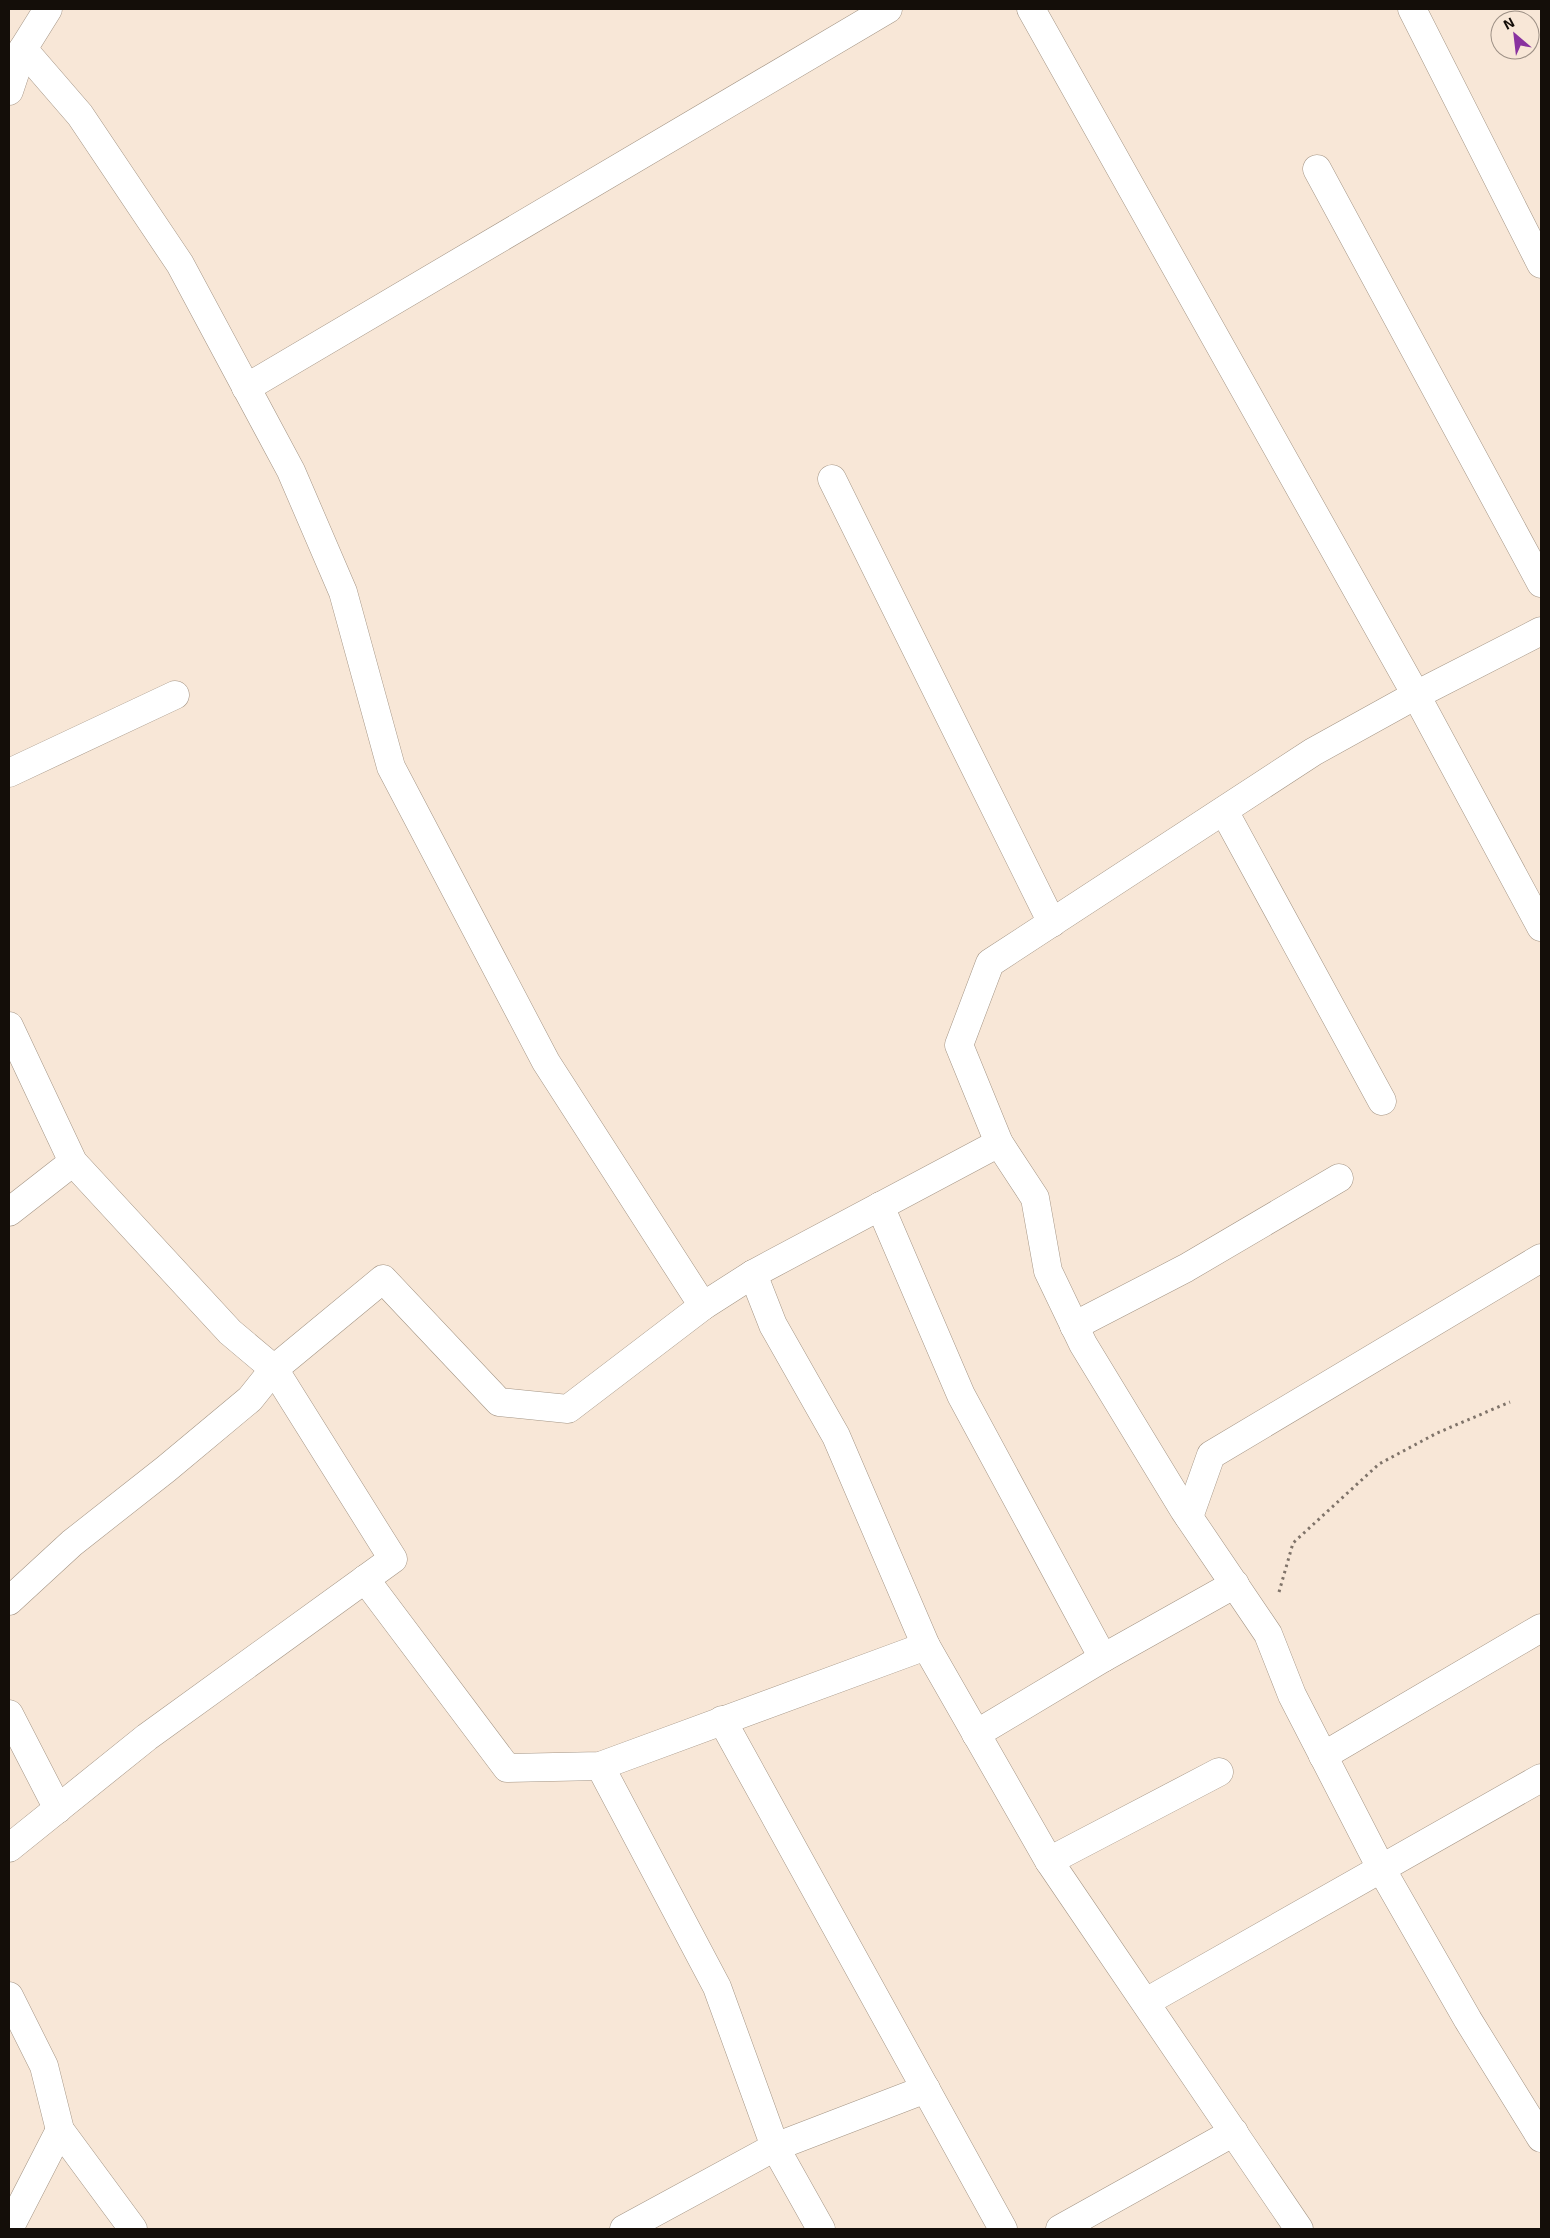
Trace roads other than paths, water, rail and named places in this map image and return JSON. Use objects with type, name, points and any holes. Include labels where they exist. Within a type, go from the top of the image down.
[{"type":"street","points":[[9,91],[23,49],[48,9]]},
{"type":"street","points":[[246,388],[888,9]]},
{"type":"street","points":[[1031,9],[1416,695],[1541,927]]},
{"type":"street","points":[[1412,9],[1541,264]]},
{"type":"street","points":[[23,49],[80,115],[180,264],[291,471],[343,592],[391,767],[546,1062],[703,1306]]},
{"type":"street","points":[[1318,169],[1541,583]]},
{"type":"street","points":[[832,479],[1052,923]]},
{"type":"street","points":[[1541,631],[1416,695],[1313,752],[990,963],[959,1045],[999,1143],[1035,1198],[1048,1271],[1083,1344],[1189,1517],[1268,1634],[1292,1695],[1382,1870],[1468,2020],[1541,2138]]},
{"type":"street","points":[[9,773],[175,695]]},
{"type":"street","points":[[1224,811],[1382,1101]]},
{"type":"street","points":[[9,1026],[73,1162],[230,1332],[274,1369],[393,1559],[147,1737],[9,1848]]},
{"type":"street","points":[[9,1601],[72,1543],[166,1469],[250,1399],[274,1369],[383,1279],[499,1402],[568,1409],[703,1306],[753,1274],[999,1143]]},
{"type":"street","points":[[9,1212],[73,1162]]},
{"type":"street","points":[[1074,1326],[1186,1268],[1339,1178]]},
{"type":"street","points":[[880,1206],[961,1395],[1104,1658]]},
{"type":"street","points":[[1189,1517],[1211,1455],[1541,1258]]},
{"type":"street","points":[[753,1274],[773,1326],[836,1436],[926,1646],[976,1734],[1049,1861],[1299,2229]]},
{"type":"street","points":[[365,1579],[507,1768],[600,1766],[926,1646]]},
{"type":"street","points":[[976,1734],[1104,1658],[1235,1584]]},
{"type":"street","points":[[1323,1756],[1541,1628]]},
{"type":"street","points":[[9,1714],[58,1809]]},
{"type":"street","points":[[722,1720],[1003,2229]]},
{"type":"street","points":[[600,1766],[717,1987],[775,2147],[821,2229]]},
{"type":"street","points":[[1049,1861],[1219,1772]]},
{"type":"street","points":[[1146,2002],[1382,1870],[1541,1778]]},
{"type":"street","points":[[9,1996],[44,2066],[60,2130],[133,2229]]},
{"type":"street","points":[[624,2229],[775,2147],[926,2089]]},
{"type":"street","points":[[9,2229],[60,2130]]},
{"type":"street","points":[[1060,2229],[1234,2132]]}]
